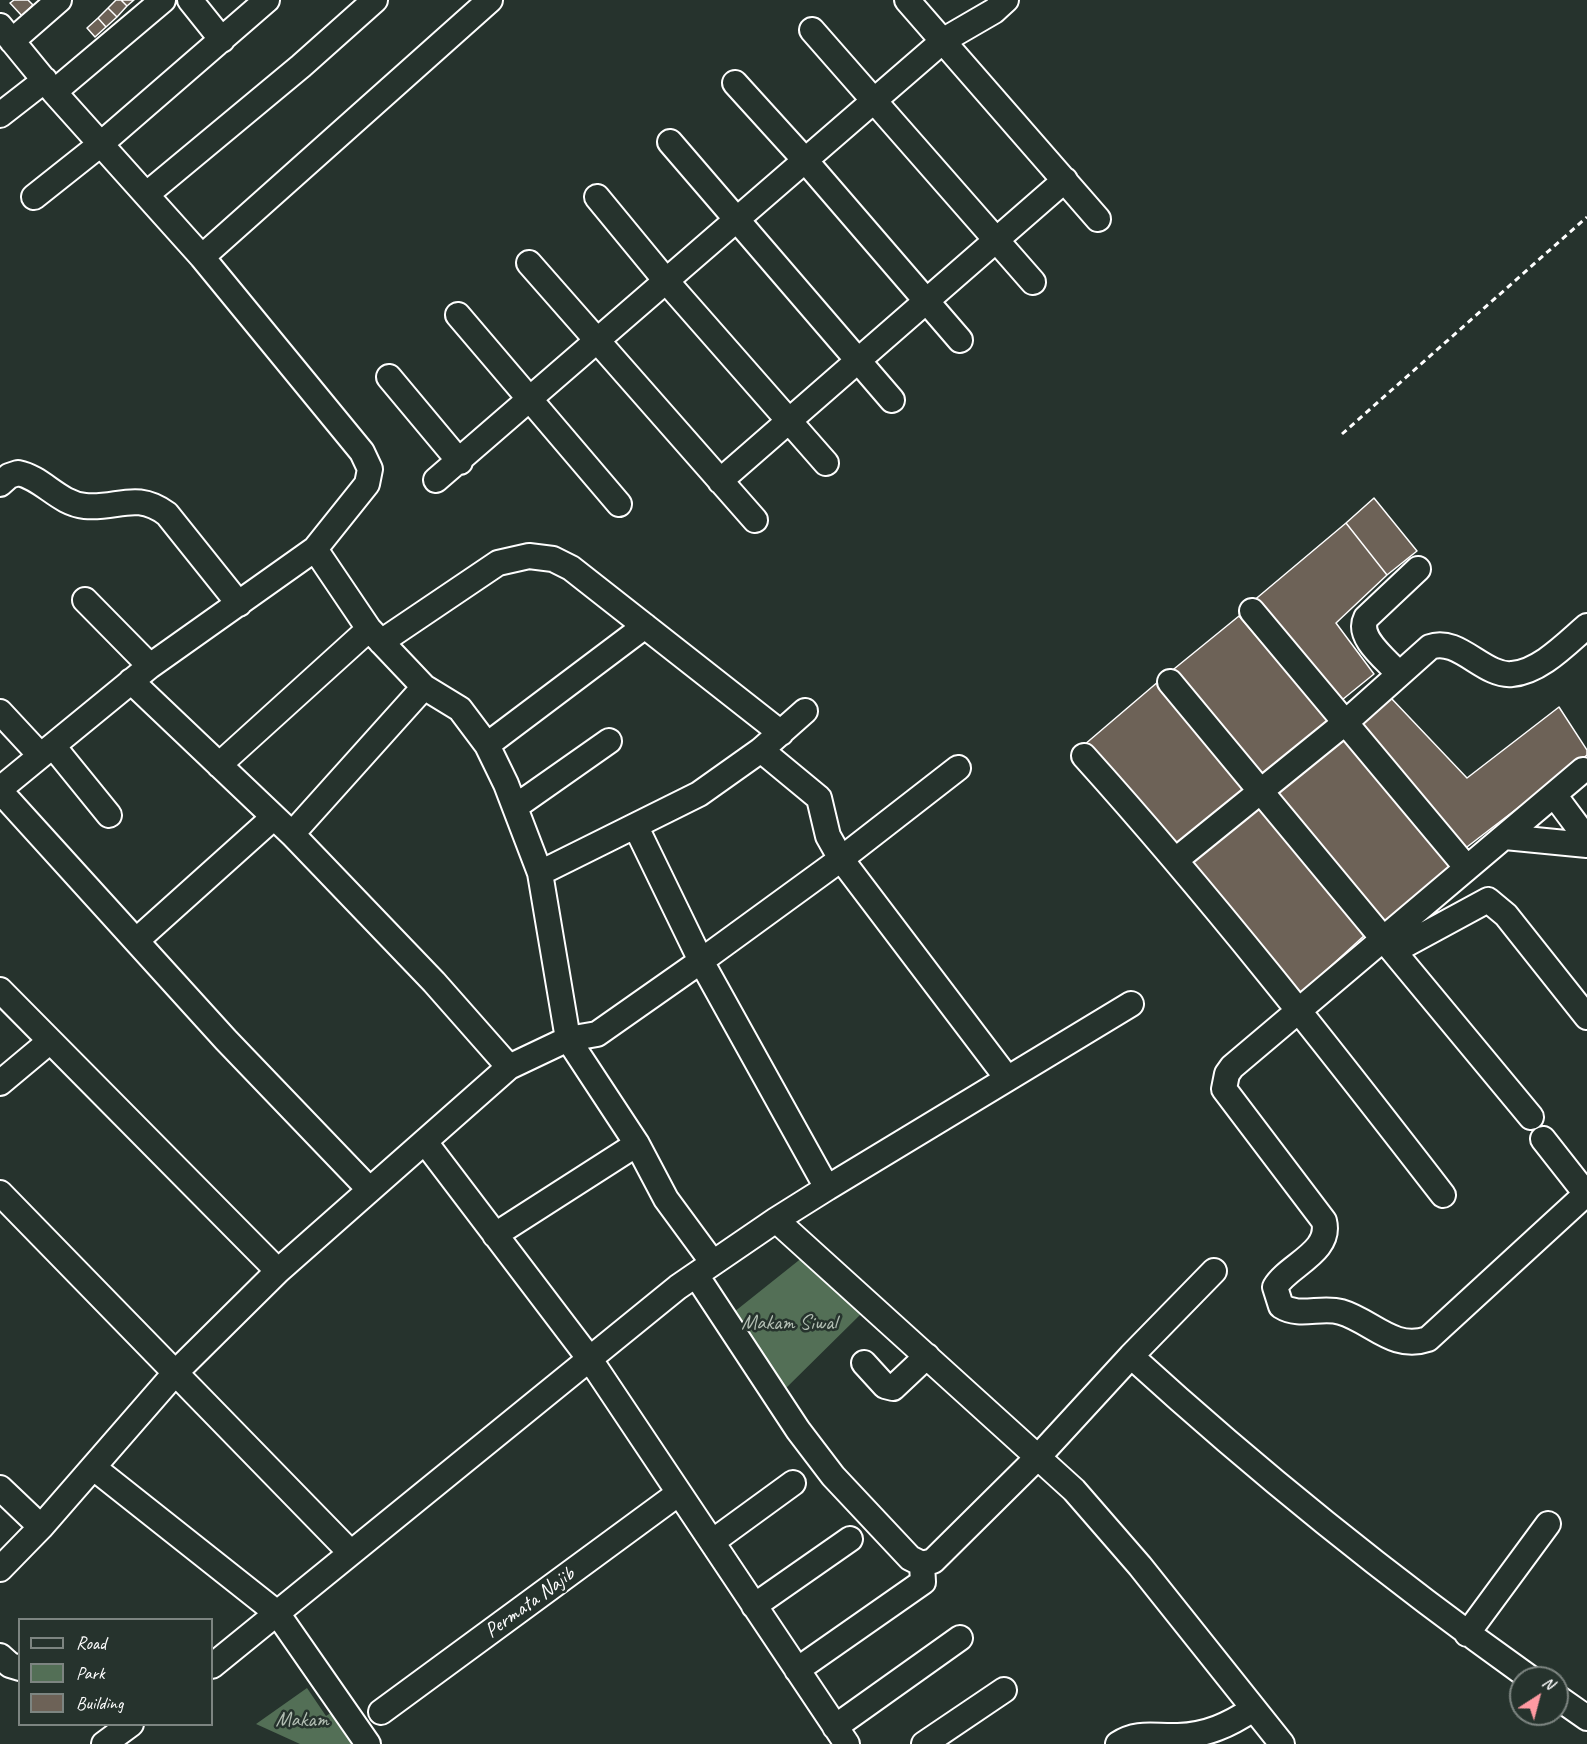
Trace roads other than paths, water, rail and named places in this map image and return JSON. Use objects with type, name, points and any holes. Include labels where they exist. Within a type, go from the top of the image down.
[{"type":"street","points":[[59,0],[4,33],[202,258],[368,460],[370,477],[324,539],[239,604],[150,666],[0,790],[226,1040],[369,1189]]},
{"type":"street","points":[[0,116],[50,86],[163,0]]},
{"type":"street","points":[[190,0],[222,40]]},
{"type":"street","points":[[34,197],[102,143],[267,0]]},
{"type":"street","points":[[147,194],[301,66],[375,0]]},
{"type":"street","points":[[202,258],[490,0]]},
{"type":"street","points":[[907,0],[1098,219]]},
{"type":"street","points":[[436,480],[460,462],[667,282],[804,159],[944,40],[995,4]]},
{"type":"street","points":[[812,30],[875,99],[1033,282]]},
{"type":"street","points":[[735,83],[804,159],[960,340]]},
{"type":"street","points":[[670,142],[892,400]]},
{"type":"street","points":[[720,481],[1065,180]]},
{"type":"street","points":[[597,197],[667,282],[826,463]]},
{"type":"street","points":[[529,263],[755,520]]},
{"type":"street","points":[[458,315],[619,504]]},
{"type":"street","points":[[389,377],[460,462]]},
{"type":"street","points":[[0,484],[9,476],[18,473],[30,477],[62,500],[84,506],[102,506],[128,501],[155,505],[167,514],[239,604]]},
{"type":"street","points":[[324,539],[375,635],[424,687],[460,710],[487,745],[515,807],[540,873],[568,1039],[637,1144],[704,1269],[798,1430],[833,1476],[910,1558],[922,1564],[933,1561],[1039,1456],[1131,1356],[1214,1271]]},
{"type":"street","points":[[219,765],[375,635],[498,563],[529,556],[563,563],[781,733]]},
{"type":"street","points":[[1400,674],[1364,635],[1363,625],[1366,618],[1418,569]]},
{"type":"street","points":[[85,600],[150,666]]},
{"type":"street","points":[[1252,611],[1467,868]]},
{"type":"street","points":[[487,745],[645,626]]},
{"type":"street","points":[[1177,859],[1346,722],[1425,650],[1440,644],[1498,672],[1514,674],[1530,669],[1587,626]]},
{"type":"street","points":[[131,681],[292,834],[434,982],[509,1067]]},
{"type":"street","points":[[1170,682],[1531,1117]]},
{"type":"street","points":[[292,834],[424,687]]},
{"type":"street","points":[[540,873],[699,794],[761,750],[805,711]]},
{"type":"street","points":[[0,712],[46,750],[109,815]]},
{"type":"street","points":[[515,807],[609,741]]},
{"type":"street","points":[[761,750],[819,798],[828,836],[841,859],[1006,1078]]},
{"type":"street","points":[[1084,756],[1177,859],[1300,1010],[1443,1195]]},
{"type":"street","points":[[0,1569],[94,1468],[176,1372],[278,1271],[509,1067],[568,1039],[597,1034],[841,859],[958,768]]},
{"type":"street","points":[[1543,1139],[1587,1194],[1435,1334],[1420,1342],[1404,1342],[1384,1336],[1354,1318],[1333,1310],[1290,1312],[1281,1306],[1275,1287],[1314,1250],[1325,1235],[1324,1221],[1224,1089],[1227,1074],[1232,1066],[1300,1010],[1387,945],[1467,868],[1583,770]]},
{"type":"street","points":[[1556,795],[1587,839]]},
{"type":"street","points":[[137,940],[274,817]]},
{"type":"street","points":[[636,827],[701,961],[827,1188]]},
{"type":"street","points":[[1505,837],[1587,845]]},
{"type":"street","points":[[1387,945],[1488,900],[1506,915],[1587,1017]]},
{"type":"street","points":[[0,990],[278,1271]]},
{"type":"street","points":[[213,1665],[589,1358],[704,1269],[827,1188],[1131,1004]]},
{"type":"street","points":[[0,1083],[49,1042]]},
{"type":"street","points":[[425,1142],[589,1358],[841,1736],[960,1638]]},
{"type":"street","points":[[495,1235],[637,1144]]},
{"type":"street","points":[[0,1193],[350,1552]]},
{"type":"street","points":[[776,1220],[1074,1490],[1140,1566],[1282,1744]]},
{"type":"street","points":[[864,1363],[885,1386],[893,1388],[927,1356]]},
{"type":"street","points":[[1131,1356],[1221,1439],[1467,1634],[1513,1666]]},
{"type":"street","points":[[94,1468],[277,1613],[368,1744]]},
{"type":"street","points":[[712,1542],[794,1483]]},
{"type":"street","points":[[0,1488],[41,1527]]},
{"type":"street","name":"Permata Najib","points":[[381,1712],[679,1493]]},
{"type":"street","points":[[1467,1634],[1548,1524]]},
{"type":"street","points":[[754,1606],[850,1539]]},
{"type":"street","points":[[798,1670],[923,1582],[922,1564]]},
{"type":"street","points":[[0,1656],[10,1665],[18,1667]]},
{"type":"street","points":[[924,1744],[1004,1690]]},
{"type":"street","points":[[1569,1705],[1587,1718]]},
{"type":"street","points":[[1118,1744],[1130,1736],[1179,1740],[1208,1733],[1236,1721],[1253,1709]]},
{"type":"street","points":[[104,1744],[130,1726]]},
{"type":"park label","name":"Makam Siwal","points":[[789,1323]]},
{"type":"park label","name":"Makam","points":[[302,1720]]}]
